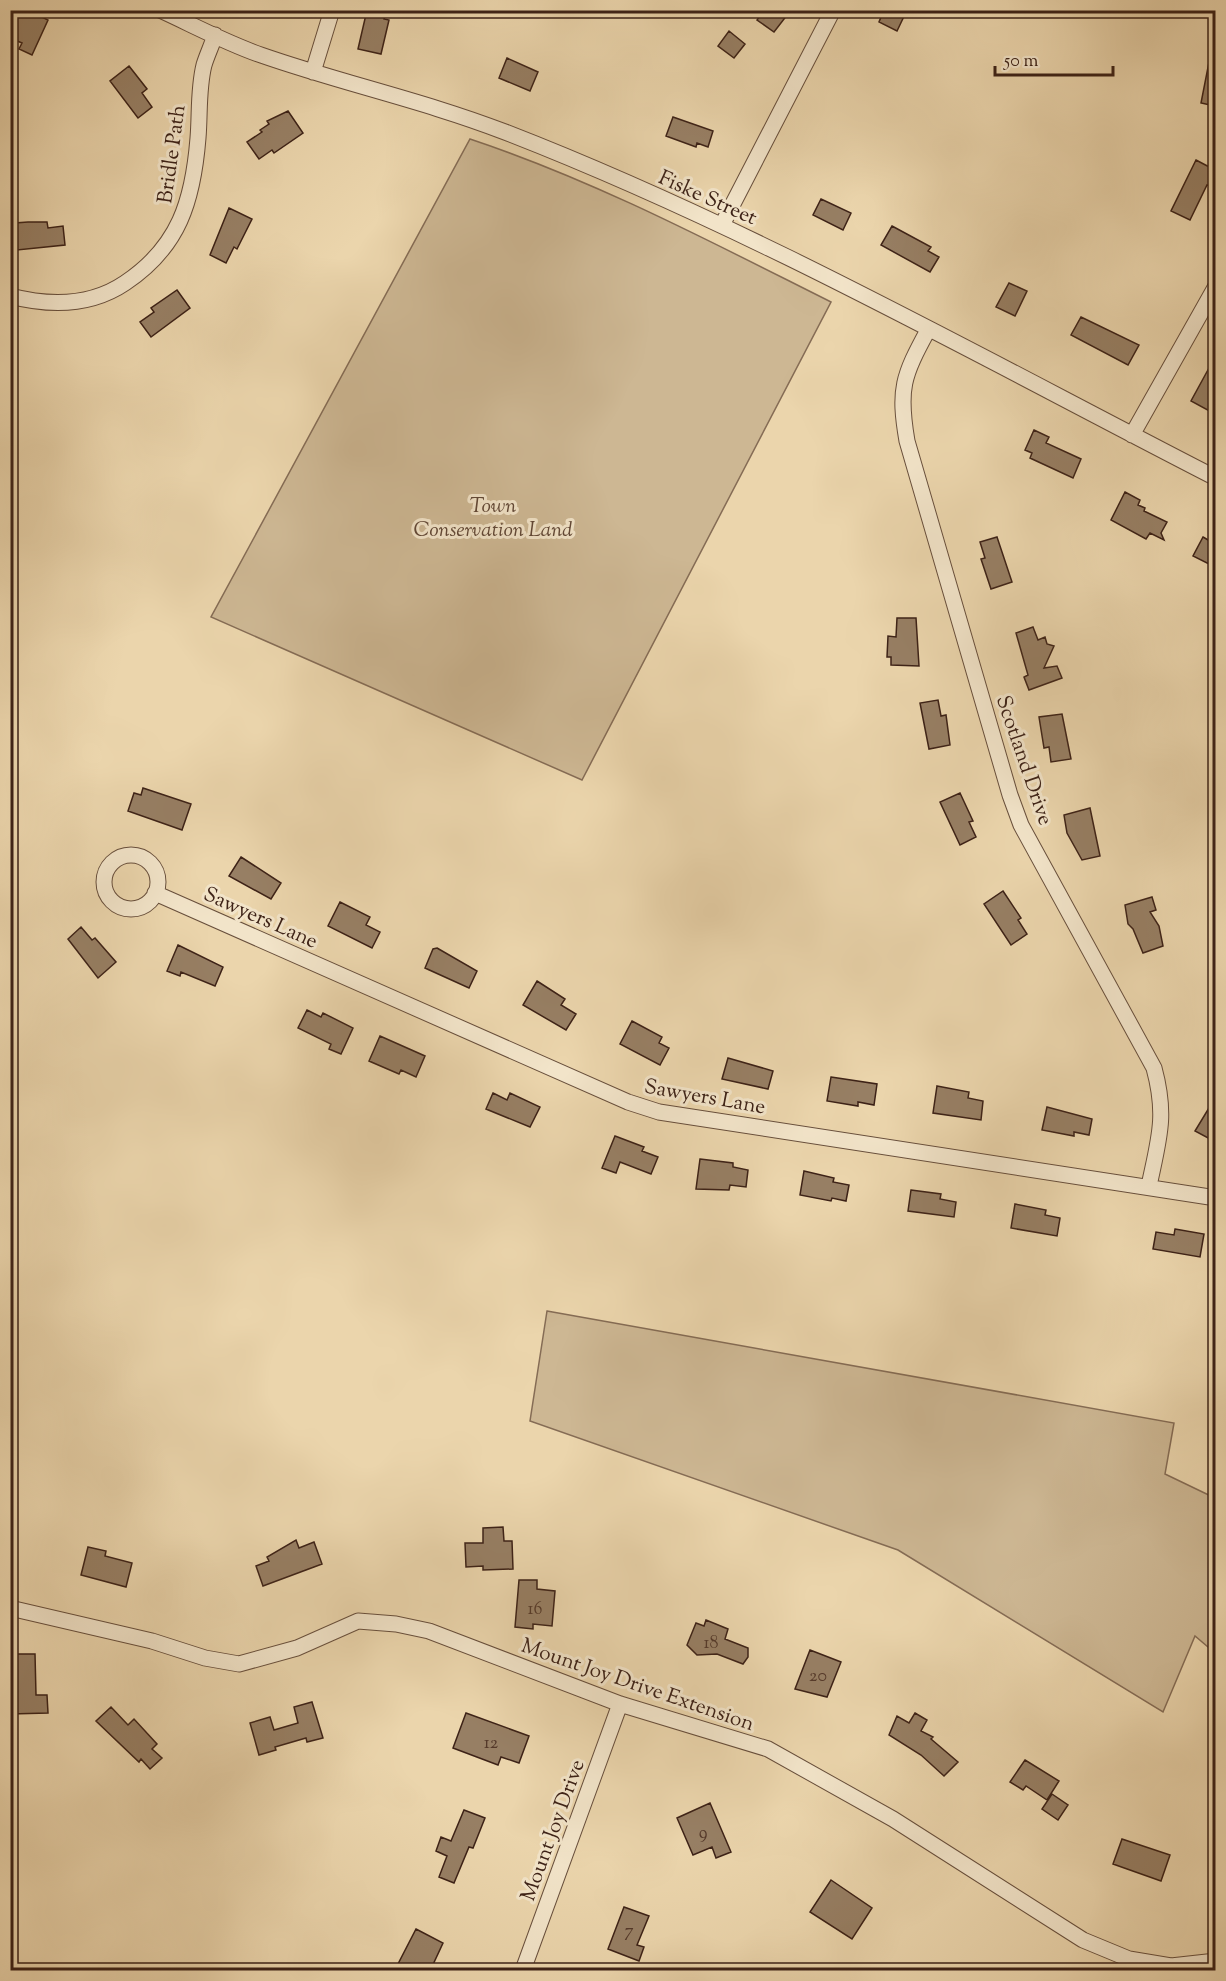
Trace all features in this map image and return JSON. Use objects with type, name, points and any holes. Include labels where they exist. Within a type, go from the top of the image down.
[{"type":"street","name":"Fiske Street","points":[[160,10],[256,54],[344,79],[504,131],[722,225],[1215,478]]},
{"type":"street","points":[[313,72],[332,10]]},
{"type":"street","points":[[722,225],[833,10]]},
{"type":"street","name":"Bridle Path","points":[[10,296],[44,303],[92,298],[117,288],[135,276],[166,245],[186,209],[197,149],[204,65],[215,35]]},
{"type":"street","points":[[1132,435],[1215,286]]},
{"type":"street","name":"Scotland Drive","points":[[928,330],[903,383],[901,405],[907,441],[1021,825],[1154,1068],[1162,1098],[1161,1130],[1149,1186]]},
{"type":"street","name":"Sawyers Lane","points":[[155,893],[628,1102],[659,1112],[1215,1198]]},
{"type":"street","name":"Mount Joy Drive Extension","points":[[10,1608],[152,1641],[205,1658],[239,1664],[297,1648],[357,1621],[396,1624],[429,1631],[620,1704],[768,1749],[893,1819],[1083,1940],[1129,1959],[1171,1966],[1215,1961]]},
{"type":"street","name":"Mount Joy Drive","points":[[523,1971],[620,1704]]},
{"type":"green space","name":"Town Conservation Land","points":[[470,139],[608,193],[831,302],[582,780],[211,617]]},
{"type":"green space","points":[[547,1311],[1174,1423],[1165,1474],[1215,1498],[1215,1653],[1195,1636],[1163,1712],[898,1550],[530,1421]]},
{"type":"building","points":[[10,10],[19,10],[34,17],[36,14],[48,20],[32,55],[19,49],[22,43],[10,38]]},
{"type":"building","points":[[367,10],[386,10],[384,19],[389,20],[381,54],[358,49]]},
{"type":"building","points":[[764,10],[791,10],[774,32],[757,20]]},
{"type":"building","points":[[884,10],[907,10],[897,31],[879,22]]},
{"type":"building","points":[[729,31],[745,44],[734,58],[718,46]]},
{"type":"building","points":[[507,58],[538,72],[530,91],[499,78]]},
{"type":"building","points":[[1209,62],[1215,63],[1215,106],[1201,103]]},
{"type":"building","points":[[129,66],[147,89],[142,93],[152,107],[138,118],[110,81]]},
{"type":"building","points":[[288,111],[303,133],[274,153],[272,150],[259,159],[247,142],[262,132],[260,130],[269,124],[267,121]]},
{"type":"building","points":[[673,117],[713,131],[708,147],[697,143],[696,147],[666,136]]},
{"type":"building","points":[[1196,160],[1215,170],[1215,175],[1210,186],[1207,185],[1190,220],[1171,211]]},
{"type":"building","points":[[821,199],[851,213],[843,230],[813,215]]},
{"type":"building","points":[[229,208],[252,219],[237,249],[234,247],[226,263],[210,255]]},
{"type":"building","points":[[47,222],[48,228],[63,226],[65,245],[17,250],[15,223]]},
{"type":"building","points":[[892,226],[931,247],[928,251],[939,257],[930,272],[881,245]]},
{"type":"building","points":[[1009,283],[1027,291],[1015,316],[996,307]]},
{"type":"building","points":[[177,290],[190,308],[151,337],[140,322],[154,312],[151,308]]},
{"type":"building","points":[[1081,317],[1139,345],[1128,365],[1071,335]]},
{"type":"building","points":[[1215,357],[1215,414],[1191,401]]},
{"type":"building","points":[[1034,430],[1049,437],[1046,443],[1081,459],[1073,478],[1030,458],[1032,453],[1025,450]]},
{"type":"building","points":[[1125,492],[1140,500],[1138,505],[1145,508],[1144,511],[1167,522],[1161,533],[1164,540],[1150,533],[1146,539],[1111,520]]},
{"type":"building","points":[[997,537],[1012,582],[991,589],[981,559],[985,558],[980,542]]},
{"type":"building","points":[[1203,537],[1215,544],[1215,567],[1193,556]]},
{"type":"building","points":[[897,618],[916,618],[919,666],[891,665],[891,657],[887,657],[888,636],[896,637]]},
{"type":"building","points":[[1033,627],[1038,640],[1045,637],[1047,644],[1054,646],[1044,668],[1057,666],[1062,678],[1029,690],[1024,677],[1028,675],[1016,633]]},
{"type":"building","points":[[938,700],[941,716],[946,715],[950,745],[929,749],[920,703]]},
{"type":"building","points":[[1062,714],[1071,759],[1051,762],[1049,747],[1044,748],[1039,717]]},
{"type":"building","points":[[143,788],[191,804],[182,830],[128,811],[134,793],[141,795]]},
{"type":"building","points":[[960,793],[973,821],[969,822],[976,837],[960,845],[940,802]]},
{"type":"building","points":[[1090,808],[1100,856],[1082,860],[1067,833],[1064,815]]},
{"type":"building","points":[[241,857],[281,883],[271,899],[229,876]]},
{"type":"building","points":[[1003,891],[1021,918],[1018,920],[1027,934],[1011,945],[984,904]]},
{"type":"building","points":[[1152,897],[1156,910],[1150,912],[1159,926],[1163,946],[1143,953],[1133,929],[1128,924],[1125,905]]},
{"type":"building","points":[[340,902],[370,917],[366,925],[380,932],[372,948],[328,926]]},
{"type":"building","points":[[81,927],[92,940],[95,938],[116,962],[98,978],[68,939]]},
{"type":"building","points":[[178,945],[223,967],[215,986],[181,972],[180,976],[167,971]]},
{"type":"building","points":[[437,948],[477,971],[469,988],[425,968],[433,949]]},
{"type":"building","points":[[537,981],[565,999],[561,1005],[576,1014],[566,1030],[523,1005]]},
{"type":"building","points":[[307,1010],[321,1017],[323,1013],[353,1028],[341,1054],[329,1049],[331,1044],[298,1028]]},
{"type":"building","points":[[632,1021],[662,1037],[659,1043],[669,1048],[660,1065],[620,1044]]},
{"type":"building","points":[[380,1036],[425,1056],[416,1077],[401,1070],[399,1074],[369,1061]]},
{"type":"building","points":[[728,1058],[773,1071],[768,1089],[722,1079]]},
{"type":"building","points":[[831,1077],[877,1084],[874,1105],[858,1102],[858,1106],[827,1101]]},
{"type":"building","points":[[937,1086],[969,1092],[968,1098],[983,1101],[981,1120],[933,1113]]},
{"type":"building","points":[[493,1093],[507,1100],[510,1093],[540,1107],[530,1127],[486,1109]]},
{"type":"building","points":[[1215,1098],[1215,1130],[1210,1139],[1195,1131]]},
{"type":"building","points":[[1047,1107],[1092,1119],[1089,1135],[1074,1132],[1074,1136],[1042,1130]]},
{"type":"building","points":[[615,1136],[644,1147],[642,1151],[658,1157],[651,1174],[620,1162],[616,1173],[602,1168]]},
{"type":"building","points":[[700,1159],[733,1163],[733,1167],[748,1170],[746,1187],[730,1185],[729,1190],[696,1189]]},
{"type":"building","points":[[804,1171],[834,1178],[833,1182],[849,1185],[846,1201],[832,1198],[831,1201],[800,1195]]},
{"type":"building","points":[[911,1190],[941,1194],[940,1199],[956,1202],[954,1217],[908,1211]]},
{"type":"building","points":[[1015,1204],[1046,1210],[1045,1215],[1060,1218],[1057,1236],[1011,1228]]},
{"type":"building","points":[[1175,1229],[1204,1234],[1200,1257],[1153,1249],[1156,1232],[1174,1235]]},
{"type":"building","points":[[503,1527],[504,1541],[512,1541],[513,1569],[483,1570],[483,1566],[466,1567],[465,1543],[483,1543],[483,1528]]},
{"type":"building","points":[[296,1540],[299,1548],[314,1542],[322,1564],[263,1586],[256,1566],[269,1561],[267,1557]]},
{"type":"building","points":[[88,1547],[106,1551],[105,1556],[132,1563],[126,1587],[81,1575]]},
{"type":"building","points":[[519,1580],[537,1580],[537,1589],[555,1591],[552,1626],[533,1624],[533,1629],[515,1627]]},
{"type":"building","points":[[706,1620],[728,1629],[725,1639],[748,1648],[748,1657],[743,1664],[717,1654],[697,1655],[687,1645],[696,1623],[704,1626]]},
{"type":"building","points":[[810,1650],[841,1662],[827,1697],[795,1689]]},
{"type":"building","points":[[16,1654],[35,1654],[36,1695],[47,1695],[48,1713],[10,1714],[10,1681],[17,1681]]},
{"type":"building","points":[[312,1702],[323,1738],[307,1742],[306,1738],[275,1747],[276,1750],[259,1755],[250,1723],[270,1717],[274,1730],[298,1723],[294,1707]]},
{"type":"building","points":[[111,1707],[128,1725],[134,1719],[157,1744],[152,1749],[162,1758],[150,1769],[141,1759],[139,1762],[96,1721]]},
{"type":"building","points":[[466,1713],[529,1736],[519,1763],[501,1757],[498,1765],[453,1748]]},
{"type":"building","points":[[915,1713],[927,1720],[921,1731],[933,1737],[931,1739],[958,1762],[944,1776],[921,1755],[889,1735],[897,1716],[909,1723]]},
{"type":"building","points":[[1025,1760],[1059,1781],[1047,1800],[1026,1786],[1023,1790],[1010,1782]]},
{"type":"building","points":[[1052,1794],[1068,1805],[1058,1820],[1042,1809]]},
{"type":"building","points":[[710,1803],[731,1852],[716,1858],[712,1847],[693,1855],[677,1818]]},
{"type":"building","points":[[464,1810],[485,1818],[473,1848],[469,1847],[454,1883],[439,1877],[447,1856],[436,1851],[441,1837],[451,1841]]},
{"type":"building","points":[[1122,1839],[1170,1855],[1161,1881],[1113,1864]]},
{"type":"building","points":[[831,1880],[872,1908],[852,1939],[810,1912]]},
{"type":"building","points":[[624,1907],[649,1916],[637,1945],[644,1947],[639,1961],[608,1949]]},
{"type":"building","points":[[416,1929],[443,1943],[430,1971],[411,1971],[398,1964]]}]
